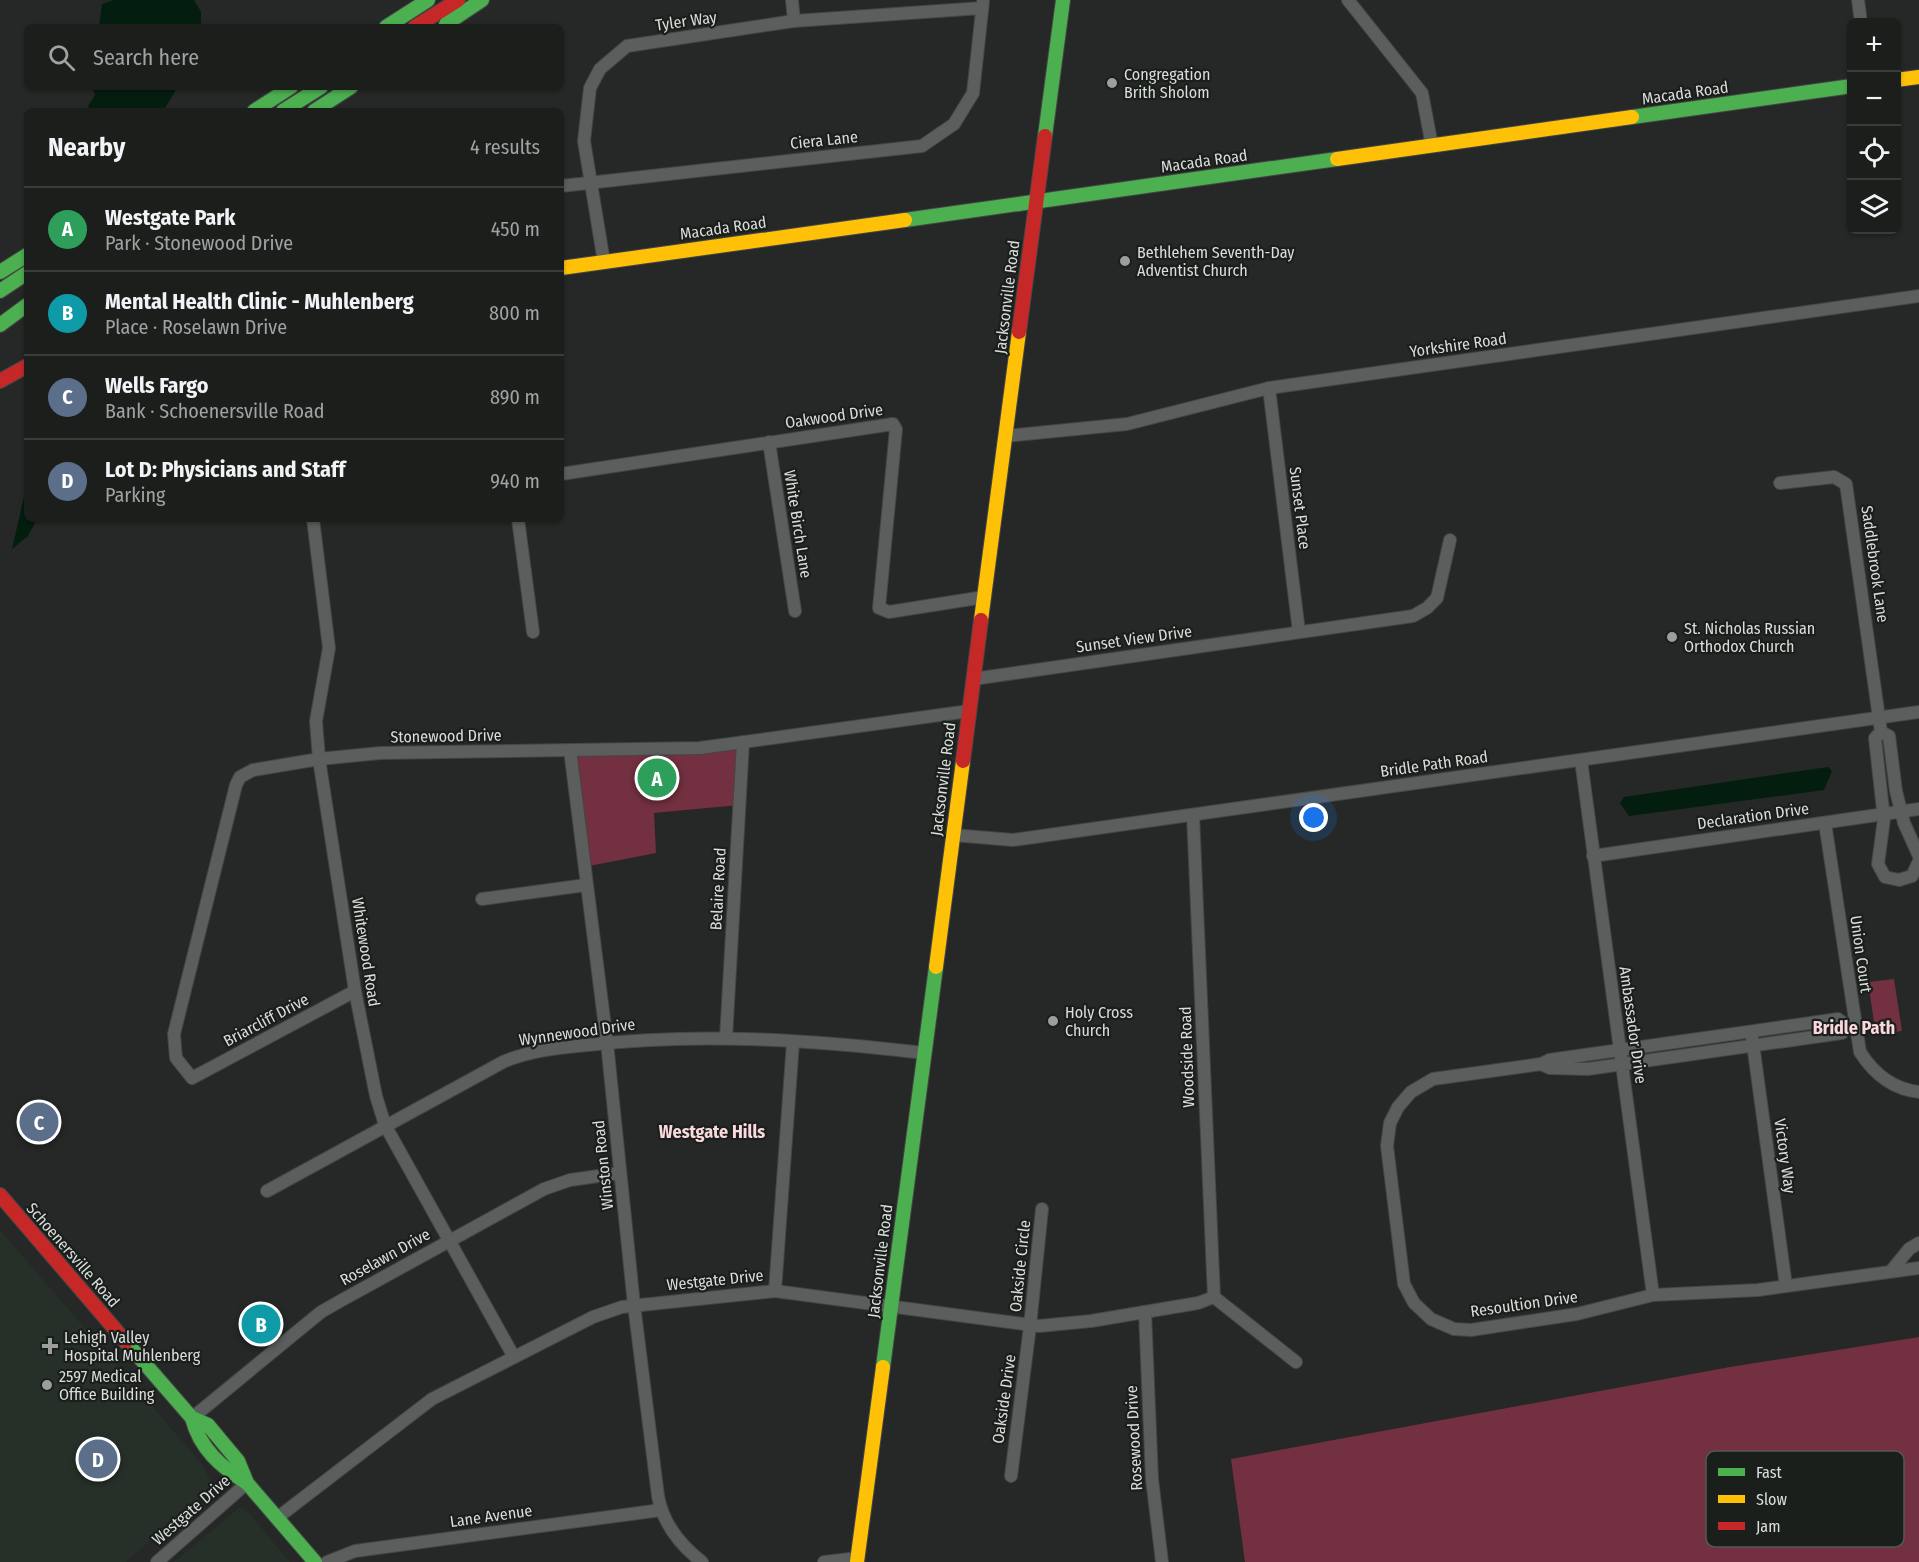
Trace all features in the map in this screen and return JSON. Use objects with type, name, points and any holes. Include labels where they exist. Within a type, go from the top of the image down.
[{"type":"main road","points":[[391,24],[428,0]]},
{"type":"main road","points":[[420,24],[458,0]]},
{"type":"main road","points":[[446,24],[482,0]]},
{"type":"main road","name":"Jacksonville Road","points":[[857,1560],[1063,0]]},
{"type":"main road","points":[[1901,79],[1919,77]]},
{"type":"main road","name":"Macada Road","points":[[564,268],[1847,87]]},
{"type":"main road","points":[[259,108],[286,90]]},
{"type":"main road","points":[[288,108],[316,90]]},
{"type":"main road","points":[[319,108],[346,90]]},
{"type":"main road","points":[[0,264],[24,254]]},
{"type":"main road","points":[[0,272],[24,255]]},
{"type":"main road","points":[[0,291],[24,275]]},
{"type":"main road","points":[[0,312],[24,296]]},
{"type":"main road","points":[[0,325],[24,307]]},
{"type":"main road","points":[[0,381],[24,368]]},
{"type":"main road","name":"Schoenersville Road","points":[[0,1195],[192,1419],[208,1425],[238,1461],[247,1483],[315,1562]]},
{"type":"street","points":[[792,0],[794,21]]},
{"type":"street","points":[[1348,0],[1422,93],[1432,146]]},
{"type":"street","points":[[1858,0],[1860,18]]},
{"type":"street","name":"Tyler Way","points":[[604,262],[584,141],[590,88],[600,69],[627,46],[794,21],[982,4]]},
{"type":"street","name":"Ciera Lane","points":[[564,186],[922,146],[954,124],[973,93],[982,4]]},
{"type":"street","name":"Yorkshire Road","points":[[1005,436],[1127,424],[1269,388],[1919,297]]},
{"type":"street","name":"Sunset Place","points":[[1269,388],[1299,632]]},
{"type":"street","name":"Oakwood Drive","points":[[564,474],[893,424],[896,429],[879,608],[889,612],[984,597]]},
{"type":"street","name":"White Birch Lane","points":[[769,442],[795,611]]},
{"type":"street","name":"Saddlebrook Lane","points":[[1780,483],[1834,477],[1846,484],[1879,718]]},
{"type":"street","name":"Whitewood Road","points":[[313,522],[329,648],[316,721],[319,759],[355,991],[376,1096],[386,1125],[514,1357]]},
{"type":"street","points":[[518,522],[533,632]]},
{"type":"street","name":"Sunset View Drive","points":[[973,679],[1413,616],[1437,598],[1450,540]]},
{"type":"street","name":"Stonewood Drive","points":[[192,1078],[176,1058],[174,1034],[236,785],[240,777],[253,770],[319,759],[380,753],[700,748],[969,711]]},
{"type":"street","name":"Bridle Path Road","points":[[953,835],[1013,840],[1919,712]]},
{"type":"street","points":[[1879,718],[1881,732]]},
{"type":"street","points":[[1881,732],[1889,736],[1901,812],[1919,856]]},
{"type":"street","points":[[1881,732],[1875,738],[1884,814],[1878,864],[1882,873],[1889,879],[1904,879],[1915,873],[1919,861]]},
{"type":"street","name":"Belaire Road","points":[[726,1038],[743,742]]},
{"type":"street","name":"Winston Road","points":[[570,750],[607,1043],[634,1305],[661,1510],[680,1542],[702,1562]]},
{"type":"street","name":"Ambassador Drive","points":[[1581,760],[1653,1295]]},
{"type":"street","name":"Declaration Drive","points":[[1593,856],[1919,809]]},
{"type":"street","name":"Woodside Road","points":[[1193,815],[1214,1297]]},
{"type":"street","name":"Union Court","points":[[1825,823],[1850,1025],[1860,1052],[1871,1068],[1884,1080],[1897,1087],[1919,1092]]},
{"type":"street","points":[[482,899],[586,885]]},
{"type":"street","name":"Briarcliff Drive","points":[[192,1078],[355,991]]},
{"type":"street","name":"Resoultion Drive","points":[[1541,1064],[1550,1068],[1572,1069],[1621,1064],[1842,1032],[1850,1025],[1838,1019],[1549,1060],[1541,1064],[1433,1079],[1411,1092],[1398,1107],[1389,1129],[1387,1146],[1406,1289],[1419,1309],[1431,1319],[1454,1329],[1471,1330],[1577,1314],[1653,1295],[1786,1286],[1919,1268]]},
{"type":"street","name":"Victory Way","points":[[1752,1031],[1786,1286]]},
{"type":"street","name":"Wynnewood Drive","points":[[267,1191],[513,1058],[537,1051],[607,1043],[726,1038],[924,1053]]},
{"type":"street","points":[[775,1291],[793,1042]]},
{"type":"street","name":"Roselawn Drive","points":[[192,1419],[321,1312],[556,1184],[620,1173]]},
{"type":"street","name":"Oakside Circle","points":[[1030,1326],[1042,1209]]},
{"type":"street","points":[[1892,1270],[1909,1249],[1919,1243]]},
{"type":"street","name":"Westgate Drive","points":[[277,1518],[432,1399],[592,1317],[634,1305],[775,1291],[1030,1326],[1061,1325],[1145,1312],[1198,1303],[1214,1297]]},
{"type":"street","points":[[1214,1297],[1296,1362]]},
{"type":"street","name":"Rosewood Drive","points":[[1145,1312],[1152,1479],[1162,1562]]},
{"type":"street","name":"Oakside Drive","points":[[1011,1476],[1030,1326]]},
{"type":"street","name":"Westgate Drive","points":[[157,1562],[247,1483]]},
{"type":"street","name":"Lane Avenue","points":[[327,1562],[355,1551],[661,1510]]},
{"type":"street","points":[[824,1562],[857,1560]]},
{"type":"shaded area","points":[[114,0],[194,0],[201,12],[201,24],[99,24],[102,4]]},
{"type":"shaded area","points":[[93,90],[176,90],[165,108],[89,108],[88,106],[95,95]]},
{"type":"shaded area","points":[[24,497],[24,522],[35,522],[28,536],[12,549]]},
{"type":"shaded area","points":[[743,742],[739,805],[654,813],[656,853],[584,867],[570,750]]},
{"type":"shaded area","points":[[1828,767],[1832,771],[1824,790],[1629,816],[1620,803],[1624,797]]},
{"type":"shaded area","points":[[1894,979],[1902,1031],[1876,1035],[1868,982]]},
{"type":"shaded area","name":"Lehigh Valley Hospital Muhlenberg","points":[[0,1230],[201,1463],[213,1485],[126,1562],[0,1562]]},
{"type":"shaded area","points":[[1919,1337],[1919,1562],[1245,1562],[1231,1459],[1730,1367]]},
{"type":"shaded area","points":[[239,1508],[243,1508],[253,1518],[290,1562],[174,1562]]},
{"type":"traffic: fast","points":[[391,24],[428,0]]},
{"type":"traffic: fast","points":[[446,24],[482,0]]},
{"type":"traffic: fast","points":[[1045,136],[1063,0]]},
{"type":"traffic: fast","points":[[1632,117],[1847,87]]},
{"type":"traffic: fast","points":[[259,108],[286,90]]},
{"type":"traffic: fast","points":[[288,108],[316,90]]},
{"type":"traffic: fast","points":[[319,108],[346,90]]},
{"type":"traffic: fast","points":[[905,220],[1337,159]]},
{"type":"traffic: fast","points":[[0,272],[24,257]]},
{"type":"traffic: fast","points":[[0,291],[24,275]]},
{"type":"traffic: fast","points":[[0,325],[24,307]]},
{"type":"traffic: fast","points":[[883,1367],[936,967]]},
{"type":"traffic: fast","points":[[126,1342],[192,1418],[208,1425],[238,1461],[247,1483],[315,1562]]},
{"type":"traffic: fast","points":[[192,1418],[206,1448],[220,1464],[247,1483]]},
{"type":"traffic: slow","points":[[1901,79],[1919,77]]},
{"type":"traffic: slow","points":[[1337,159],[1632,117]]},
{"type":"traffic: slow","points":[[564,268],[905,220]]},
{"type":"traffic: slow","points":[[981,620],[1019,332]]},
{"type":"traffic: slow","points":[[936,967],[963,761]]},
{"type":"traffic: slow","points":[[857,1562],[883,1367]]},
{"type":"traffic: jam","points":[[420,24],[458,0]]},
{"type":"traffic: jam","points":[[1019,332],[1045,136]]},
{"type":"traffic: jam","points":[[0,381],[24,368]]},
{"type":"traffic: jam","points":[[963,761],[981,620]]},
{"type":"traffic: jam","points":[[0,1195],[126,1342]]},
{"type":"place","name":"Congregation Brith Sholom","points":[[1112,83]]},
{"type":"place","name":"Bethlehem Seventh-Day Adventist Church","points":[[1125,261]]},
{"type":"place","name":"St. Nicholas Russian Orthodox Church","points":[[1672,637]]},
{"type":"place","name":"Westgate Park","points":[[657,778]]},
{"type":"place","name":"Holy Cross Church","points":[[1053,1021]]},
{"type":"place","name":"Wells Fargo","points":[[39,1122]]},
{"type":"place","name":"Mental Health Clinic - Muhlenberg","points":[[261,1324]]},
{"type":"place","name":"Lehigh Valley Hospital Muhlenberg","points":[[50,1346]]},
{"type":"place","name":"2597 Medical Office Building","points":[[47,1385]]},
{"type":"place","name":"Lot D: Physicians and Staff","points":[[98,1459]]},
{"type":"district","name":"Bridle Path","points":[[1854,1028]]},
{"type":"district","name":"Westgate Hills","points":[[712,1132]]}]
